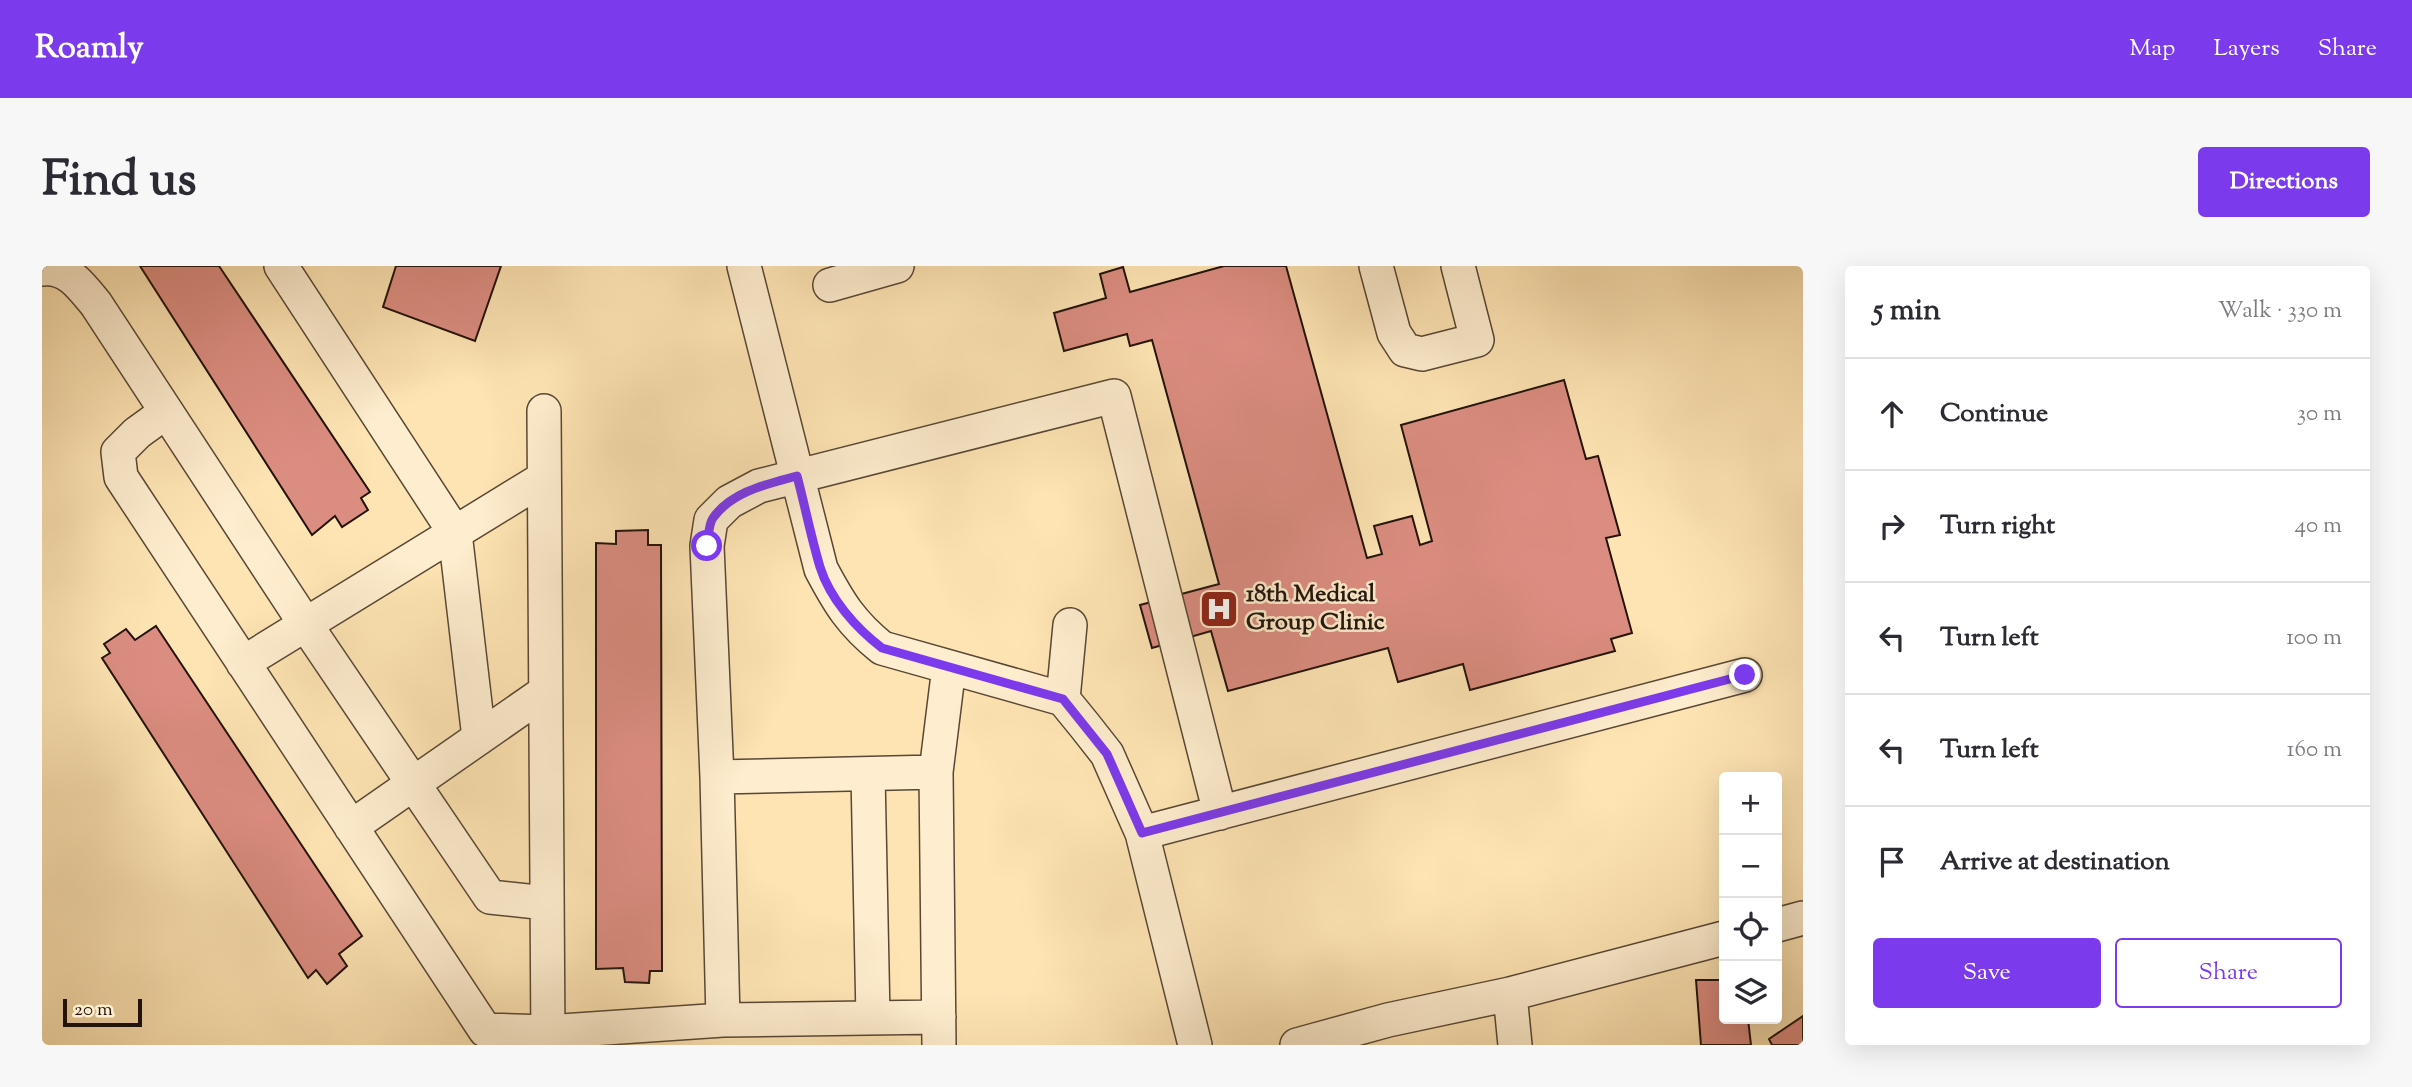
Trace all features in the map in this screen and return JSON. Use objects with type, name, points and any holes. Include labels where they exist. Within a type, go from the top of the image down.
[{"type":"street","points":[[281,266],[455,533],[479,738]]},
{"type":"street","points":[[744,266],[821,569],[836,597],[859,629],[882,648],[1063,699],[1107,754],[1142,833],[1195,1045]]},
{"type":"street","points":[[830,285],[897,266]]},
{"type":"street","points":[[1376,266],[1394,333],[1405,350],[1422,354],[1478,340],[1458,266]]},
{"type":"street","points":[[42,269],[53,268],[68,273],[88,295],[490,897],[546,903]]},
{"type":"street","points":[[723,1020],[717,777],[707,546],[711,520],[729,502],[759,486],[1114,396],[1220,813]]},
{"type":"street","points":[[544,411],[547,1039]]},
{"type":"street","points":[[166,412],[137,433],[118,452],[121,477],[485,1030],[547,1039],[723,1020],[873,1018],[939,1031],[936,772],[948,667]]},
{"type":"street","points":[[243,663],[544,478]]},
{"type":"street","points":[[1063,699],[1070,625]]},
{"type":"street","points":[[1142,833],[1745,675]]},
{"type":"street","points":[[351,827],[545,692]]},
{"type":"street","points":[[717,777],[936,772]]},
{"type":"street","points":[[868,774],[873,1018]]},
{"type":"street","points":[[1782,924],[1803,918]]},
{"type":"street","points":[[1297,1045],[1388,1020],[1510,994],[1719,940]]},
{"type":"street","points":[[1510,994],[1516,1045]]},
{"type":"building","points":[[140,266],[219,266],[370,492],[361,498],[368,510],[342,527],[335,516],[312,535]]},
{"type":"building","points":[[396,266],[501,266],[475,341],[383,307]]},
{"type":"building","points":[[1224,266],[1286,266],[1367,558],[1382,554],[1374,526],[1412,516],[1420,545],[1432,541],[1401,425],[1564,380],[1586,459],[1598,456],[1620,535],[1606,538],[1632,633],[1611,639],[1615,651],[1470,690],[1463,664],[1398,682],[1388,648],[1228,691],[1211,631],[1152,648],[1140,605],[1219,584],[1152,340],[1130,346],[1127,334],[1064,351],[1054,313],[1106,298],[1100,274],[1123,267],[1130,292]]},
{"type":"building","points":[[648,530],[648,545],[661,545],[662,971],[650,971],[649,983],[625,982],[623,968],[596,969],[596,543],[616,544],[616,531]]},
{"type":"building","points":[[156,626],[362,936],[339,954],[347,966],[327,984],[316,970],[308,978],[102,658],[110,653],[104,644],[126,629],[135,640]]},
{"type":"building","points":[[1696,980],[1719,980],[1719,1024],[1749,1024],[1751,1045],[1701,1045]]},
{"type":"building","points":[[1803,1016],[1803,1045],[1772,1045],[1769,1039]]},
{"type":"place","name":"18th Medical Group Clinic","points":[[1219,609]]},
{"type":"route","points":[[707,546],[711,520],[729,502],[759,486],[797,476],[821,569],[836,597],[859,629],[882,648],[1063,699],[1107,754],[1142,833],[1745,675]]}]
